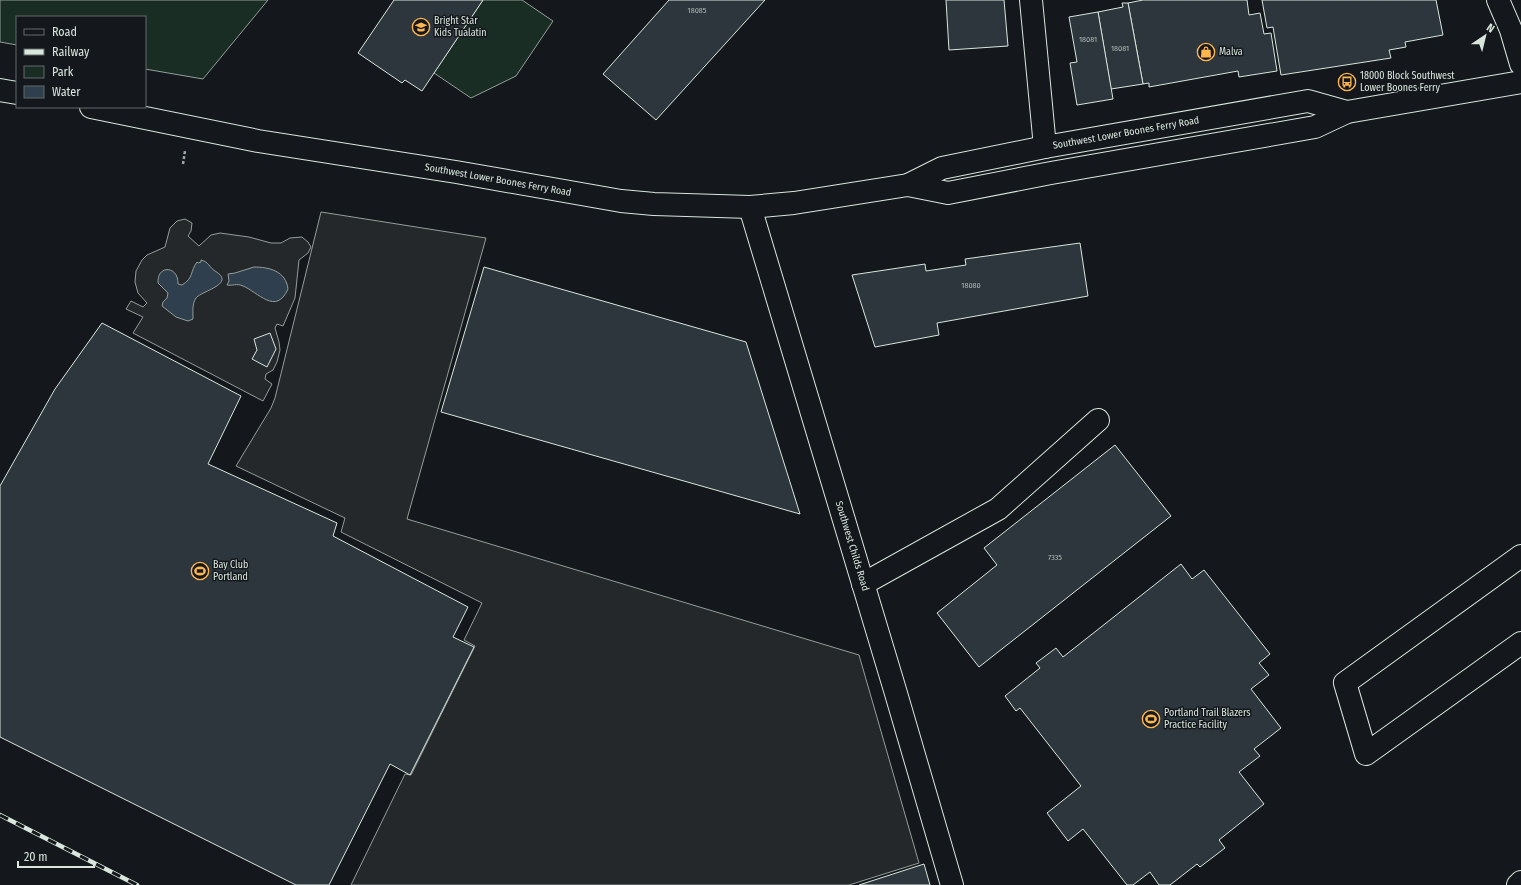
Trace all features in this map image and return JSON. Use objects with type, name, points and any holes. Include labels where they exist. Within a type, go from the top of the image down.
[{"type":"main road","points":[[1031,0],[1045,147]]},
{"type":"main road","points":[[1498,0],[1511,30],[1521,64]]},
{"type":"main road","name":"Southwest Lower Boones Ferry Road","points":[[95,108],[258,141],[448,171],[622,201],[654,204],[750,207],[794,203],[908,186],[948,193],[1059,171],[1315,127],[1347,112],[1521,82]]},
{"type":"main road","points":[[0,90],[16,93]]},
{"type":"main road","name":"Southwest Lower Boones Ferry Road","points":[[908,186],[942,168],[1045,147],[1308,101],[1347,112]]},
{"type":"main road","name":"Southwest Childs Road","points":[[750,207],[864,584],[952,885]]},
{"type":"main road","points":[[864,584],[998,509],[1098,420]]},
{"type":"main road","points":[[1521,556],[1344,682],[1366,754],[1521,643]]},
{"type":"main road","points":[[1518,885],[1521,882]]},
{"type":"green space","points":[[0,0],[268,0],[203,79],[146,69],[146,16],[16,16],[16,45],[0,42]]},
{"type":"green space","points":[[483,0],[522,0],[553,21],[516,76],[471,98],[434,73]]},
{"type":"shaded area","points":[[321,212],[486,238],[407,519],[859,655],[919,863],[849,885],[351,885],[405,774],[411,775],[475,646],[464,640],[482,603],[341,532],[345,518],[236,466],[271,408],[275,398]]},
{"type":"shaded area","points":[[185,219],[192,223],[191,231],[188,236],[199,246],[211,235],[220,233],[249,237],[271,243],[281,243],[290,238],[302,237],[311,247],[308,253],[299,260],[295,298],[283,326],[277,324],[275,328],[280,350],[273,370],[266,374],[265,379],[272,384],[263,401],[133,333],[143,317],[126,309],[131,301],[143,307],[147,303],[138,293],[135,282],[136,271],[142,260],[147,255],[165,247],[170,228],[177,221]]},
{"type":"water","points":[[201,260],[206,262],[221,276],[222,280],[216,287],[196,298],[193,305],[193,319],[188,321],[176,317],[162,306],[168,293],[158,283],[159,277],[164,270],[172,271],[177,278],[178,284],[182,285],[190,277],[197,262],[201,262]]},
{"type":"water","points":[[254,267],[271,269],[276,271],[284,278],[288,289],[283,297],[278,301],[267,300],[241,285],[227,285],[229,281],[228,274]]},
{"type":"building","name":"Bright Star Kids Tualatin","points":[[394,0],[483,0],[422,91],[405,80],[402,83],[358,53]]},
{"type":"building","points":[[669,0],[765,0],[656,120],[603,74]]},
{"type":"building","points":[[946,0],[1004,0],[1008,46],[949,50]]},
{"type":"building","name":"Malva","points":[[1143,0],[1247,0],[1249,15],[1260,13],[1264,34],[1271,33],[1277,71],[1239,77],[1238,71],[1149,87],[1149,83],[1143,84],[1128,3]]},
{"type":"building","points":[[1262,0],[1436,0],[1443,35],[1405,42],[1406,47],[1389,50],[1391,58],[1281,75],[1273,27],[1267,28]]},
{"type":"building","points":[[1122,3],[1128,3],[1143,84],[1111,89],[1098,12],[1123,7]]},
{"type":"building","points":[[1098,12],[1113,99],[1077,105],[1070,63],[1077,62],[1069,17]]},
{"type":"building","points":[[1080,243],[1088,296],[937,323],[939,335],[875,347],[852,275],[925,264],[926,271],[966,265],[965,259]]},
{"type":"building","points":[[484,267],[746,342],[800,514],[441,412]]},
{"type":"building","name":"Bay Club Portland","points":[[102,323],[241,396],[208,464],[337,523],[333,536],[468,607],[453,637],[474,647],[410,775],[390,764],[329,885],[296,885],[0,737],[0,486],[55,389]]},
{"type":"building","points":[[270,333],[276,349],[267,367],[252,359],[257,350],[254,339]]},
{"type":"building","points":[[1115,445],[1171,516],[979,667],[937,613],[997,565],[984,548]]},
{"type":"building","name":"Portland Trail Blazers Practice Facility","points":[[1181,564],[1192,579],[1204,570],[1270,654],[1259,663],[1269,675],[1251,689],[1281,728],[1254,749],[1260,756],[1239,772],[1264,804],[1219,840],[1225,848],[1200,867],[1197,864],[1170,885],[1159,885],[1150,872],[1133,885],[1127,885],[1083,829],[1068,841],[1047,813],[1081,786],[1020,708],[1016,711],[1005,696],[1040,668],[1036,663],[1056,648],[1063,657]]},
{"type":"building","points":[[924,864],[930,885],[859,885]]},
{"type":"railway","points":[[0,815],[137,885]]},
{"type":"place","name":"Bright Star Kids Tualatin","points":[[421,27]]},
{"type":"place","name":"Malva","points":[[1206,52]]},
{"type":"place","name":"18000 Block Southwest Lower Boones Ferry","points":[[1347,82]]},
{"type":"place","name":"Bay Club Portland","points":[[200,571]]},
{"type":"place","name":"Portland Trail Blazers Practice Facility","points":[[1151,719]]}]
